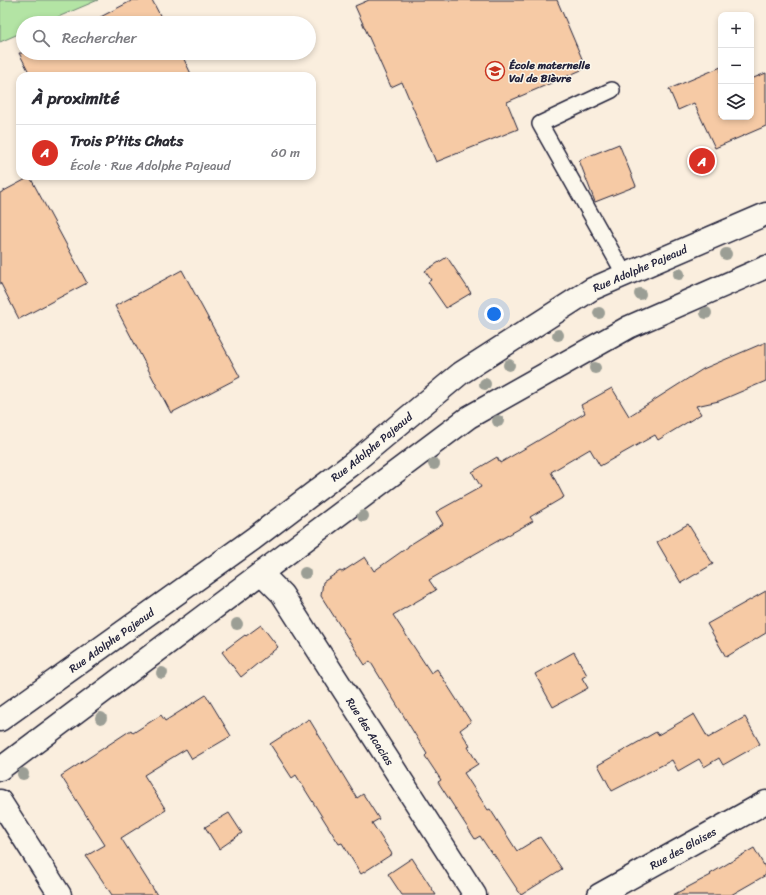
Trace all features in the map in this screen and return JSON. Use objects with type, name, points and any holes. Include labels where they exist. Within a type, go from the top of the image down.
[{"type":"main road","name":"Rue Adolphe Pajeaud","points":[[0,720],[259,534],[353,463],[461,373],[592,290],[766,214]]},
{"type":"main road","points":[[0,769],[469,417],[629,327],[766,267]]},
{"type":"main road","name":"Rue des Acacias","points":[[261,573],[282,594],[475,895]]},
{"type":"main road","points":[[0,801],[60,895]]},
{"type":"main road","name":"Rue des Glaises","points":[[599,895],[766,802]]},
{"type":"lane","points":[[612,90],[540,124],[625,275]]},
{"type":"green space","points":[[0,0],[98,0],[60,16],[16,16],[16,35],[0,42]]},
{"type":"building","points":[[133,0],[152,0],[160,16],[102,16]]},
{"type":"building","points":[[369,0],[557,0],[586,68],[507,102],[518,129],[436,162],[402,82],[391,87],[355,6]]},
{"type":"building","points":[[23,60],[184,60],[190,72],[29,72]]},
{"type":"building","points":[[718,68],[718,120],[754,120],[754,78],[766,73],[766,126],[715,148],[694,103],[678,110],[669,89]]},
{"type":"building","points":[[619,144],[636,186],[595,202],[579,160]]},
{"type":"building","points":[[24,180],[32,180],[87,283],[19,319],[0,282],[0,193]]},
{"type":"building","points":[[447,257],[471,293],[446,308],[428,282],[431,280],[425,271]]},
{"type":"building","points":[[182,270],[240,377],[171,413],[115,306]]},
{"type":"building","points":[[766,342],[766,381],[719,401],[696,406],[701,414],[658,440],[655,435],[600,466],[590,449],[551,472],[564,497],[530,517],[533,521],[429,580],[436,590],[393,615],[431,673],[437,669],[471,722],[460,730],[470,746],[468,747],[478,764],[464,773],[488,810],[490,809],[517,851],[540,837],[562,869],[521,895],[480,836],[475,839],[438,782],[441,780],[425,756],[427,754],[370,661],[365,665],[321,596],[323,582],[365,557],[374,571],[408,546],[443,524],[436,512],[481,487],[472,472],[497,457],[500,463],[585,413],[581,405],[612,388],[629,416],[703,369]]},
{"type":"building","points":[[688,524],[713,564],[681,583],[657,542]]},
{"type":"building","points":[[766,591],[766,633],[726,657],[707,624]]},
{"type":"building","points":[[261,625],[278,647],[241,677],[222,652]]},
{"type":"building","points":[[574,652],[587,675],[582,678],[588,688],[553,707],[535,674]]},
{"type":"building","points":[[206,695],[231,736],[192,759],[186,749],[144,775],[166,810],[121,838],[157,895],[112,895],[86,856],[105,845],[61,776],[131,730],[133,733],[161,715],[165,721]]},
{"type":"building","points":[[694,714],[708,738],[745,717],[760,744],[723,765],[719,758],[704,767],[699,759],[678,771],[672,760],[612,791],[598,765],[656,732],[658,735]]},
{"type":"building","points":[[309,719],[357,798],[363,794],[379,819],[372,823],[392,854],[361,874],[342,843],[339,844],[296,775],[292,778],[270,744]]},
{"type":"building","points":[[229,813],[242,833],[219,849],[205,827]]},
{"type":"building","points":[[754,848],[766,869],[766,875],[731,895],[673,895],[711,875],[710,874]]},
{"type":"building","points":[[412,858],[436,895],[402,895],[388,874]]},
{"type":"place","name":"École maternelle Val de Bièvre","points":[[495,71]]},
{"type":"place","name":"Trois P’tits Chats","points":[[702,161]]}]
